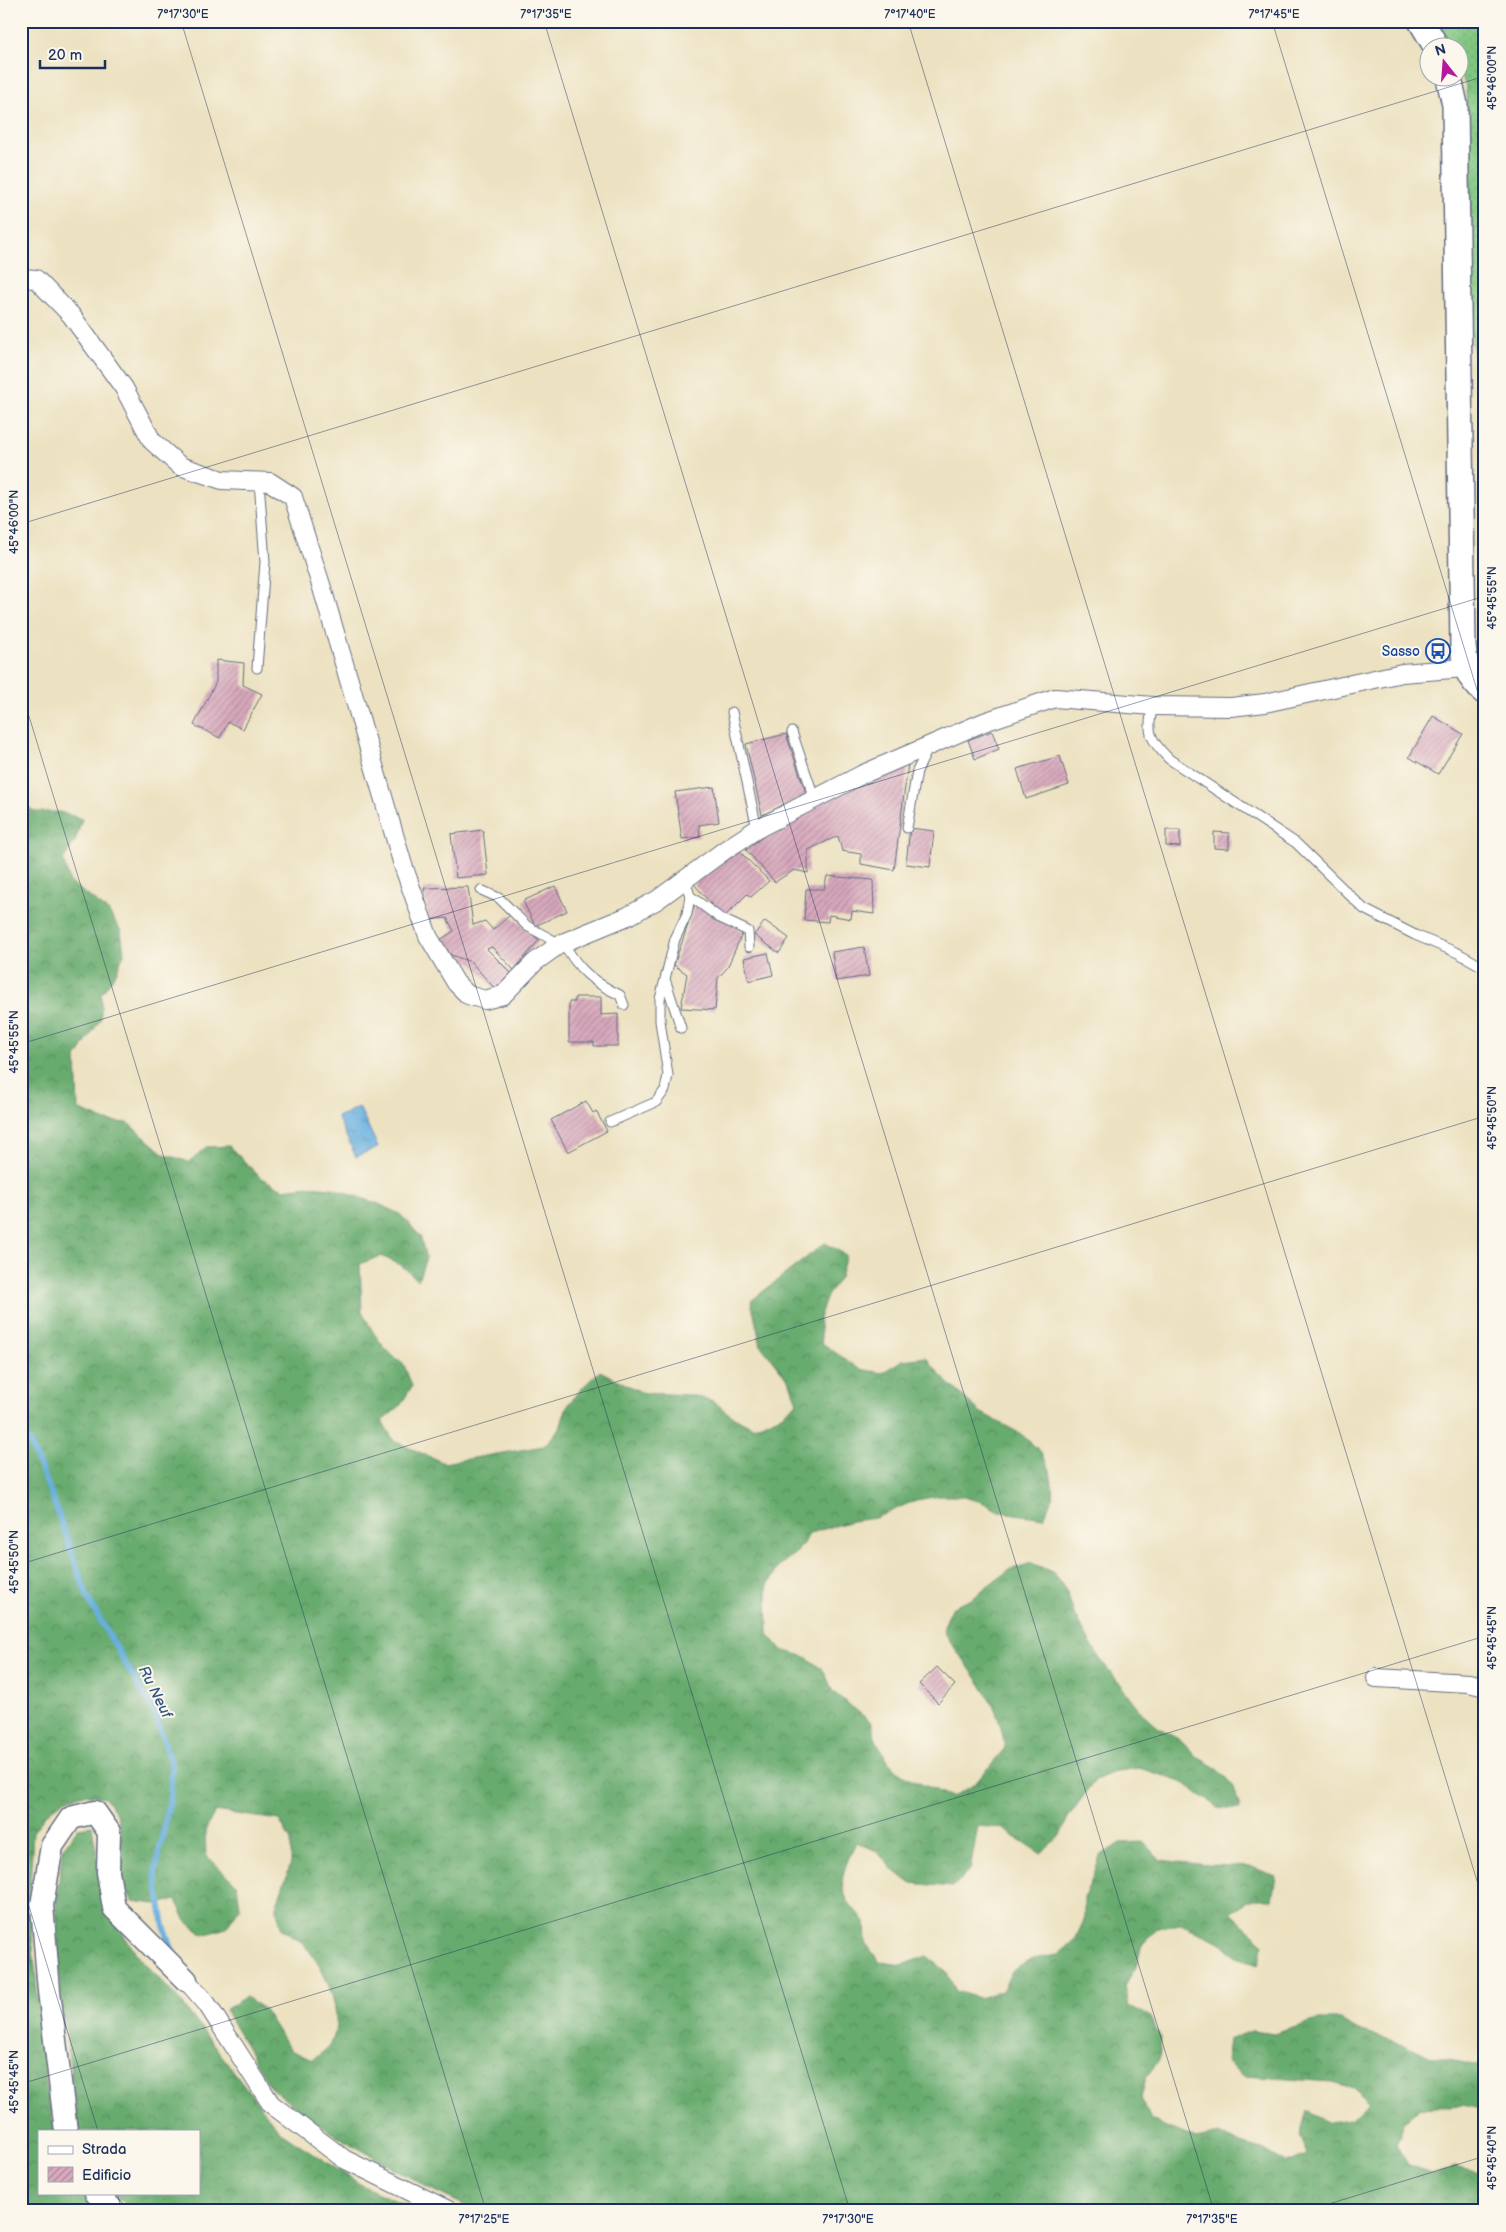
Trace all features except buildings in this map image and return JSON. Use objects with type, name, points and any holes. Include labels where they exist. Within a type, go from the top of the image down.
[{"type":"main road","points":[[1421,21],[1431,38]]},
{"type":"main road","points":[[1451,88],[1454,105],[1460,602],[1465,668],[1474,683],[1485,692]]},
{"type":"street","points":[[21,278],[36,279],[71,315],[124,388],[152,441],[180,466],[222,480],[270,482],[293,497],[322,588],[403,865],[428,936],[456,983],[468,995],[485,1000],[502,995],[535,962],[562,943],[628,916],[657,900],[688,888],[757,829],[814,798],[984,722],[1055,698],[1153,706],[1240,706],[1265,703],[1402,673],[1465,668]]},
{"type":"street","points":[[1376,1678],[1469,1683],[1485,1687]]},
{"type":"street","points":[[66,2130],[49,1990],[42,1905],[52,1846],[71,1818],[95,1812],[109,1832],[108,1872],[114,1908],[186,1980],[207,2004],[271,2104],[344,2159],[450,2211]]},
{"type":"street","points":[[97,2194],[114,2211]]},
{"type":"lane","points":[[257,668],[265,562],[259,481]]},
{"type":"lane","points":[[1153,706],[1148,725],[1155,745],[1169,759],[1296,843],[1364,909],[1415,935],[1458,953],[1485,968]]},
{"type":"lane","points":[[732,712],[757,829]]},
{"type":"lane","points":[[792,732],[814,798]]},
{"type":"lane","points":[[907,828],[917,772],[930,745]]},
{"type":"lane","points":[[688,888],[720,918],[748,931],[749,947]]},
{"type":"lane","points":[[610,1122],[656,1102],[665,1090],[668,1075],[660,1014],[665,976],[675,939],[687,914],[688,888]]},
{"type":"lane","points":[[481,890],[499,898],[527,926],[562,943],[575,964],[604,988],[620,995],[624,1005]]},
{"type":"lane","points":[[665,976],[681,1028]]},
{"type":"green space","points":[[1435,21],[1485,21],[1485,455],[1469,311],[1470,176],[1466,88],[1468,88],[1468,38],[1444,38]]},
{"type":"green space","points":[[21,803],[36,812],[60,812],[82,819],[75,841],[63,860],[70,882],[108,911],[121,931],[124,954],[115,975],[101,994],[101,1018],[76,1058],[78,1109],[106,1121],[128,1123],[164,1154],[189,1162],[206,1147],[229,1146],[261,1178],[283,1189],[309,1186],[332,1188],[379,1204],[401,1215],[420,1236],[426,1258],[418,1280],[401,1265],[381,1256],[360,1264],[362,1311],[373,1332],[387,1351],[404,1365],[412,1386],[400,1406],[382,1421],[394,1441],[444,1463],[544,1446],[560,1428],[567,1406],[600,1371],[643,1393],[690,1395],[713,1401],[732,1416],[753,1427],[777,1418],[797,1403],[790,1382],[761,1346],[751,1301],[825,1243],[846,1255],[840,1277],[827,1296],[819,1318],[822,1343],[859,1369],[883,1373],[903,1360],[926,1357],[940,1375],[980,1412],[1021,1434],[1039,1450],[1050,1470],[1053,1496],[1044,1518],[1001,1512],[982,1502],[960,1496],[939,1496],[916,1500],[875,1518],[852,1521],[810,1533],[797,1552],[779,1566],[767,1587],[768,1634],[782,1650],[806,1657],[824,1671],[833,1692],[870,1721],[877,1743],[889,1763],[907,1778],[952,1797],[974,1785],[1005,1748],[996,1713],[989,1698],[943,1630],[951,1608],[972,1599],[1011,1569],[1032,1563],[1054,1573],[1067,1592],[1074,1614],[1098,1656],[1142,1713],[1159,1728],[1181,1740],[1197,1757],[1218,1769],[1234,1787],[1240,1809],[1217,1807],[1181,1781],[1139,1768],[1117,1771],[1095,1780],[1069,1816],[1059,1837],[1040,1853],[1001,1828],[978,1826],[970,1870],[953,1887],[910,1883],[891,1868],[877,1851],[856,1842],[843,1875],[842,1884],[848,1901],[865,1921],[866,1943],[879,1962],[903,1965],[927,1956],[945,1970],[956,1991],[979,1998],[1002,1991],[1012,1971],[1033,1959],[1058,1955],[1075,1940],[1084,1920],[1084,1897],[1100,1856],[1120,1843],[1143,1842],[1160,1860],[1252,1867],[1276,1876],[1272,1900],[1249,1900],[1230,1913],[1264,1943],[1258,1964],[1237,1957],[1221,1942],[1180,1925],[1157,1928],[1142,1945],[1136,1967],[1124,1986],[1128,2005],[1149,2016],[1161,2038],[1159,2060],[1146,2077],[1141,2098],[1151,2120],[1196,2139],[1220,2134],[1241,2144],[1266,2151],[1286,2163],[1307,2155],[1300,2134],[1307,2111],[1327,2122],[1351,2119],[1369,2102],[1353,2088],[1332,2082],[1244,2076],[1226,2062],[1229,2040],[1251,2031],[1274,2034],[1318,2020],[1341,2020],[1362,2032],[1407,2045],[1429,2056],[1485,2067],[1485,2110],[1462,2105],[1420,2108],[1404,2124],[1396,2145],[1409,2166],[1432,2174],[1455,2167],[1485,2174],[1485,2211],[477,2211],[432,2190],[330,2132],[271,2088],[225,2010],[245,1997],[264,2009],[290,2050],[312,2060],[330,2045],[335,2033],[335,2005],[325,1976],[309,1951],[299,1940],[282,1929],[276,1907],[291,1863],[291,1841],[279,1820],[215,1811],[205,1831],[206,1855],[237,1885],[240,1908],[226,1928],[203,1935],[186,1921],[176,1900],[155,1904],[132,1901],[121,1881],[116,1858],[121,1837],[117,1814],[105,1797],[84,1794],[64,1800],[46,1814],[33,1832],[29,1906],[47,2094],[55,2130],[38,2130],[38,2194],[83,2194],[94,2211],[21,2211]]},
{"type":"green space","points":[[92,1826],[106,1909],[138,1956],[182,2003],[279,2131],[363,2186],[419,2211],[133,2211],[114,2194],[200,2194],[200,2130],[78,2130],[60,1985],[56,1904],[63,1848],[78,1828]]},
{"type":"water","points":[[359,1107],[378,1147],[356,1157],[337,1117]]},
{"type":"waterway","name":"Ru Neuf","points":[[21,1432],[29,1441],[51,1493],[88,1599],[155,1714],[172,1766],[170,1798],[155,1872],[164,1926],[175,1957]]},
{"type":"place","name":"Sasso","points":[[1438,651]]}]
